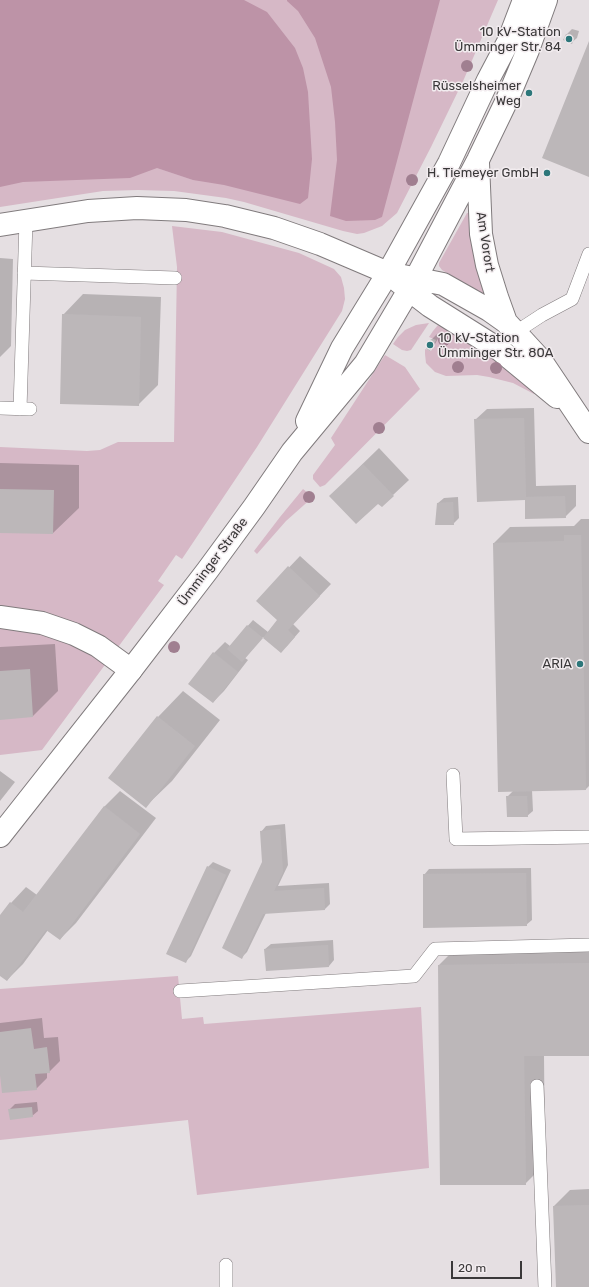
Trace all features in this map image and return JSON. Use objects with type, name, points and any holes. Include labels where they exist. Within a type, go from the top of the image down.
[{"type":"street","name":"Ümminger Straße","points":[[292,452],[342,348],[388,273],[449,163],[488,80],[508,42],[524,0]]},
{"type":"street","name":"Ümminger Straße","points":[[0,836],[131,670],[254,507],[292,452],[365,364],[413,284],[478,160],[514,82],[546,0]]},
{"type":"street","name":"Am Vorort","points":[[478,160],[481,234],[487,265],[497,297],[511,327]]},
{"type":"street","points":[[0,225],[108,209],[137,208],[186,210],[225,216],[274,228],[320,244],[413,284]]},
{"type":"street","name":"Am Vorort","points":[[413,284],[443,284],[489,310],[511,327],[540,359],[589,432]]},
{"type":"street","name":"Am Vorort","points":[[413,284],[430,306],[500,350],[576,413]]},
{"type":"street","points":[[0,617],[42,623],[74,634],[98,646],[131,670]]},
{"type":"lane","points":[[0,408],[25,409],[24,273],[26,221]]},
{"type":"lane","points":[[500,350],[511,327],[542,315],[572,299],[589,254]]},
{"type":"lane","points":[[24,273],[175,278]]},
{"type":"lane","points":[[453,775],[456,839],[589,837]]},
{"type":"lane","points":[[180,991],[414,976],[435,949],[589,946]]},
{"type":"lane","points":[[537,1086],[545,1287]]},
{"type":"lane","points":[[226,1266],[226,1287]]},
{"type":"shaded area","points":[[0,0],[498,0],[464,79],[397,213],[382,226],[357,234],[244,202],[174,191],[103,191],[0,207]]},
{"type":"shaded area","points":[[0,0],[244,0],[267,12],[295,48],[303,68],[308,92],[312,159],[308,198],[300,204],[224,185],[193,180],[157,168],[130,178],[23,182],[0,187]]},
{"type":"shaded area","points":[[287,0],[440,0],[382,217],[375,220],[346,221],[330,216],[337,160],[331,87],[315,38],[298,11]]},
{"type":"shaded area","points":[[467,213],[469,213],[484,292],[482,294],[442,270],[439,266],[439,263]]},
{"type":"shaded area","points":[[172,226],[222,232],[299,253],[334,269],[341,277],[344,288],[345,299],[342,311],[257,447],[182,559],[176,555],[158,581],[164,585],[42,750],[0,755],[0,447],[87,451],[100,450],[118,442],[174,442],[177,267]]},
{"type":"shaded area","points":[[429,323],[411,350],[402,350],[393,344],[405,330],[416,325]]},
{"type":"shaded area","points":[[438,325],[477,345],[536,391],[534,394],[513,383],[489,377],[477,375],[446,376],[435,372],[426,363],[425,349],[431,351],[436,340],[429,337]]},
{"type":"shaded area","points":[[385,355],[405,367],[420,389],[325,485],[320,487],[313,479],[313,475],[335,445],[331,438]]},
{"type":"shaded area","points":[[303,489],[313,497],[286,521],[257,554],[254,551]]},
{"type":"shaded area","points":[[178,976],[182,1019],[203,1017],[204,1024],[421,1007],[429,1168],[197,1195],[188,1120],[0,1140],[0,989]]},
{"type":"building","name":"10 kV-Station Ümminger Str. 84","points":[[566,34],[575,37],[572,44],[563,40]]},
{"type":"building","points":[[589,41],[589,177],[542,158]]},
{"type":"building","points":[[62,314],[141,317],[139,406],[60,404]]},
{"type":"building","name":"10 kV-Station Ümminger Str. 80A","points":[[431,339],[435,341],[430,351],[426,349]]},
{"type":"building","points":[[524,418],[526,497],[565,496],[566,518],[525,519],[525,500],[477,502],[474,419]]},
{"type":"building","points":[[363,464],[394,496],[382,507],[378,504],[356,524],[329,496]]},
{"type":"building","points":[[0,489],[54,490],[53,534],[0,533]]},
{"type":"building","points":[[453,502],[454,525],[435,525],[437,503]]},
{"type":"building","points":[[564,535],[581,535],[586,790],[498,792],[493,543],[564,541]]},
{"type":"building","points":[[288,566],[320,596],[288,630],[295,637],[281,653],[263,638],[277,620],[256,601]]},
{"type":"building","points":[[247,625],[263,638],[242,662],[227,649]]},
{"type":"building","points":[[213,652],[238,672],[213,703],[188,684]]},
{"type":"building","points":[[30,669],[33,717],[0,720],[0,671]]},
{"type":"building","points":[[157,716],[195,746],[146,808],[108,778]]},
{"type":"building","points":[[506,796],[527,796],[528,817],[507,817]]},
{"type":"building","points":[[104,806],[140,834],[60,940],[46,930],[7,981],[0,976],[0,915],[10,902],[23,912]]},
{"type":"building","points":[[280,829],[283,872],[274,891],[324,888],[325,910],[263,914],[242,959],[222,948],[262,862],[260,831]]},
{"type":"building","points":[[207,866],[226,875],[186,963],[166,954]]},
{"type":"building","points":[[526,873],[527,926],[423,928],[423,874]]},
{"type":"building","points":[[328,945],[329,967],[266,971],[264,949]]},
{"type":"building","points":[[589,963],[589,1056],[524,1056],[526,1185],[440,1185],[438,965]]},
{"type":"building","points":[[31,1028],[34,1049],[47,1047],[50,1073],[35,1074],[37,1090],[2,1093],[0,1075],[0,1032]]},
{"type":"building","points":[[32,1107],[33,1117],[10,1120],[8,1109]]},
{"type":"building","points":[[589,1205],[589,1287],[556,1287],[553,1206]]},
{"type":"place","name":"10 kV-Station Ümminger Str. 84","points":[[569,39]]},
{"type":"place","name":"Rüsselsheimer Weg","points":[[529,93]]},
{"type":"place","name":"H. Tiemeyer GmbH","points":[[547,173]]},
{"type":"place","name":"10 kV-Station Ümminger Str. 80A","points":[[430,345]]},
{"type":"place","name":"ARIA","points":[[580,664]]}]
